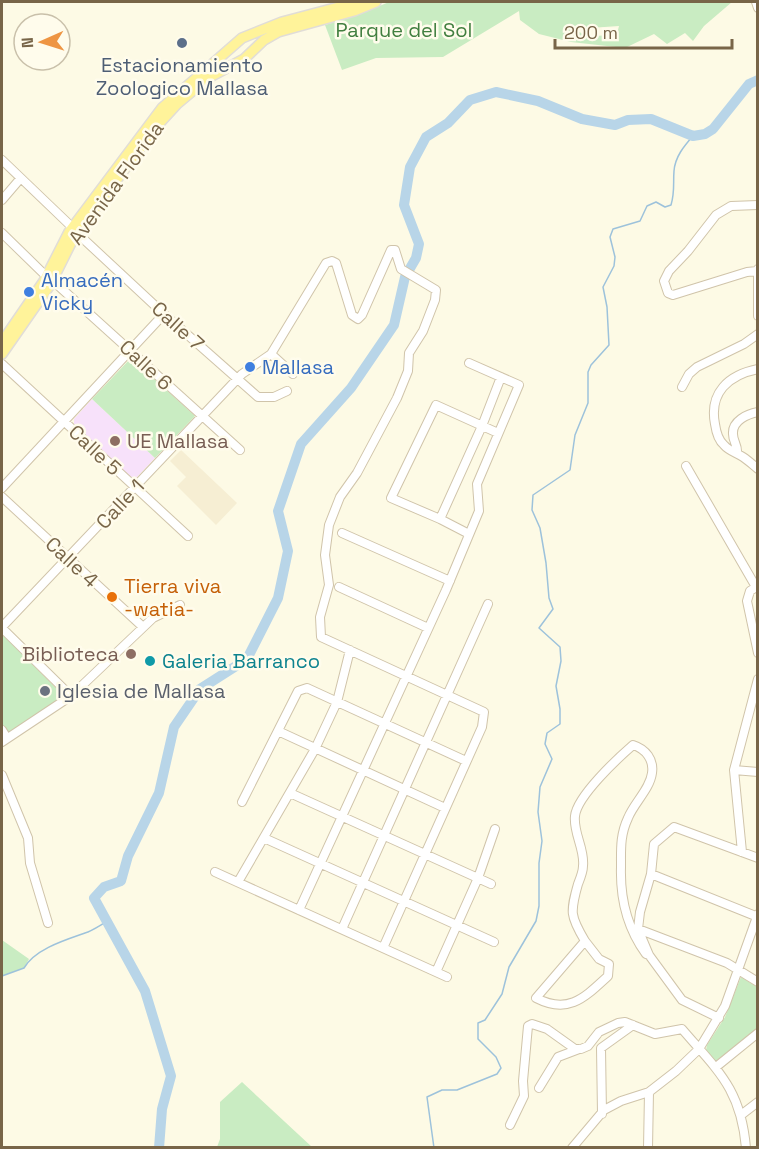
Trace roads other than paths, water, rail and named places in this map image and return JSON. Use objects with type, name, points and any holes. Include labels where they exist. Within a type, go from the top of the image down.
[{"type":"main road","name":"Avenida Florida","points":[[2,354],[49,278],[75,230],[162,108],[236,42],[282,22],[358,2]]},
{"type":"main road","name":"Avenida Florida","points":[[75,230],[165,116],[208,78],[244,59],[264,40],[278,32],[376,2]]},
{"type":"main road","points":[[249,36],[256,47]]},
{"type":"main road","points":[[225,54],[227,61],[234,65]]},
{"type":"main road","name":"Avenida Florida","points":[[2,342],[49,278]]},
{"type":"street","points":[[756,2],[758,8]]},
{"type":"street","name":"Calle 7","points":[[2,160],[164,314],[258,397],[274,397],[287,391]]},
{"type":"street","points":[[2,200],[20,179]]},
{"type":"street","points":[[758,205],[731,206],[716,215],[665,277],[668,293],[673,295],[757,270],[758,316]]},
{"type":"street","name":"Calle 6","points":[[2,233],[240,450]]},
{"type":"street","points":[[293,374],[271,354],[326,263],[333,261],[338,267],[355,319],[360,317],[392,249],[396,251],[401,269],[436,290],[435,300],[423,331],[409,353],[408,371],[397,398],[357,473],[340,497],[329,525],[325,555],[329,585],[320,617],[321,637],[484,712],[482,727],[383,948]]},
{"type":"street","points":[[2,488],[164,314]]},
{"type":"street","points":[[682,387],[689,374],[697,367],[744,344],[758,334]]},
{"type":"street","name":"Calle 1","points":[[2,628],[237,379],[271,354]]},
{"type":"street","points":[[299,910],[450,581],[478,510],[477,484],[519,385],[469,363]]},
{"type":"street","name":"Calle 5","points":[[2,364],[188,536]]},
{"type":"street","points":[[758,369],[744,374],[720,389],[713,405],[715,426],[721,441],[728,449],[758,469]]},
{"type":"street","points":[[440,519],[482,426],[501,377]]},
{"type":"street","points":[[469,534],[391,498],[436,405],[498,434]]},
{"type":"street","points":[[737,453],[738,447],[733,433],[735,424],[758,412]]},
{"type":"street","points":[[686,466],[757,586],[750,591],[747,601],[758,652]]},
{"type":"street","name":"Calle 4","points":[[2,497],[143,627]]},
{"type":"street","points":[[342,532],[450,581]]},
{"type":"street","points":[[339,587],[428,628]]},
{"type":"street","points":[[342,929],[488,604]]},
{"type":"street","points":[[2,730],[4,740],[71,696],[153,618],[180,605]]},
{"type":"street","points":[[2,628],[71,696]]},
{"type":"street","points":[[238,882],[315,749],[337,702],[350,650]]},
{"type":"street","points":[[742,852],[734,770],[758,679]]},
{"type":"street","points":[[242,802],[298,691],[307,688],[466,761]]},
{"type":"street","points":[[278,731],[445,808]]},
{"type":"street","points":[[585,941],[536,998],[549,1004],[563,1005],[577,1001],[589,994],[608,976],[609,964],[599,959],[574,923],[571,906],[583,867],[583,852],[575,815],[581,801],[612,763],[633,745],[644,750],[649,756],[652,772],[647,786],[627,818],[622,833],[620,885],[624,907],[632,929],[643,950],[649,955]]},
{"type":"street","points":[[734,770],[758,772]]},
{"type":"street","points":[[2,775],[28,838],[30,863],[48,923]]},
{"type":"street","points":[[290,793],[491,884]]},
{"type":"street","points":[[719,1018],[682,1000],[649,955],[638,929],[640,912],[651,874],[654,844],[674,827],[758,858]]},
{"type":"street","points":[[436,972],[478,878],[495,829]]},
{"type":"street","points":[[264,838],[494,942]]},
{"type":"street","points":[[215,872],[447,977]]},
{"type":"street","points":[[572,1148],[602,1114],[621,1101],[649,1092],[699,1049],[719,1018],[757,916],[651,874]]},
{"type":"street","points":[[638,929],[738,968],[758,982]]},
{"type":"street","points":[[539,1088],[558,1057],[588,1046],[599,1032],[609,1026],[625,1022],[656,1034],[682,1029],[716,1066],[737,1099],[747,1148]]},
{"type":"street","points":[[510,1125],[524,1096],[523,1081],[528,1026],[532,1024],[548,1029],[575,1049],[579,1049]]},
{"type":"street","points":[[602,1114],[601,1047],[633,1025]]},
{"type":"street","points":[[716,1066],[758,1033]]},
{"type":"street","points":[[648,1148],[649,1092]]},
{"type":"street","points":[[741,1115],[758,1102]]},
{"type":"waterway","points":[[159,1148],[162,1109],[171,1076],[145,991],[94,898],[104,887],[121,881],[128,856],[159,793],[174,727],[200,689],[247,659],[278,598],[288,551],[278,511],[301,444],[351,388],[394,325],[405,277],[416,258],[419,244],[404,205],[410,167],[426,137],[448,123],[470,100],[496,92],[538,101],[582,119],[615,125],[628,120],[651,119],[693,136],[705,134],[713,129],[749,84],[758,80]]},
{"type":"waterway","points":[[434,1148],[427,1097],[442,1090],[457,1090],[497,1074],[501,1068],[496,1057],[478,1039],[478,1023],[485,1020],[502,994],[509,967],[536,921],[539,906],[539,863],[542,841],[538,812],[540,787],[552,759],[545,744],[547,733],[560,724],[556,686],[561,661],[560,647],[539,628],[553,609],[549,598],[540,528],[532,510],[533,495],[570,470],[575,435],[588,403],[588,372],[591,365],[609,345],[607,307],[603,287],[614,266],[615,257],[610,237],[613,229],[640,221],[647,206],[656,202],[665,207],[671,205],[676,161],[693,136]]},
{"type":"waterway","points":[[2,976],[24,968],[43,950],[106,922]]},
{"type":"place","name":"Estacionamiento Zoologico Mallasa","points":[[182,43]]},
{"type":"place","name":"Almacén Vicky","points":[[29,292]]},
{"type":"place","name":"Mallasa","points":[[250,367]]},
{"type":"place","name":"UE Mallasa","points":[[115,441]]},
{"type":"place","name":"Tierra viva -watia-","points":[[112,597]]},
{"type":"place","name":"Biblioteca","points":[[131,654]]},
{"type":"place","name":"Galeria Barranco","points":[[150,661]]},
{"type":"place","name":"Iglesia de Mallasa","points":[[45,691]]},
{"type":"park label","name":"Parque del Sol","points":[[404,30]]}]
